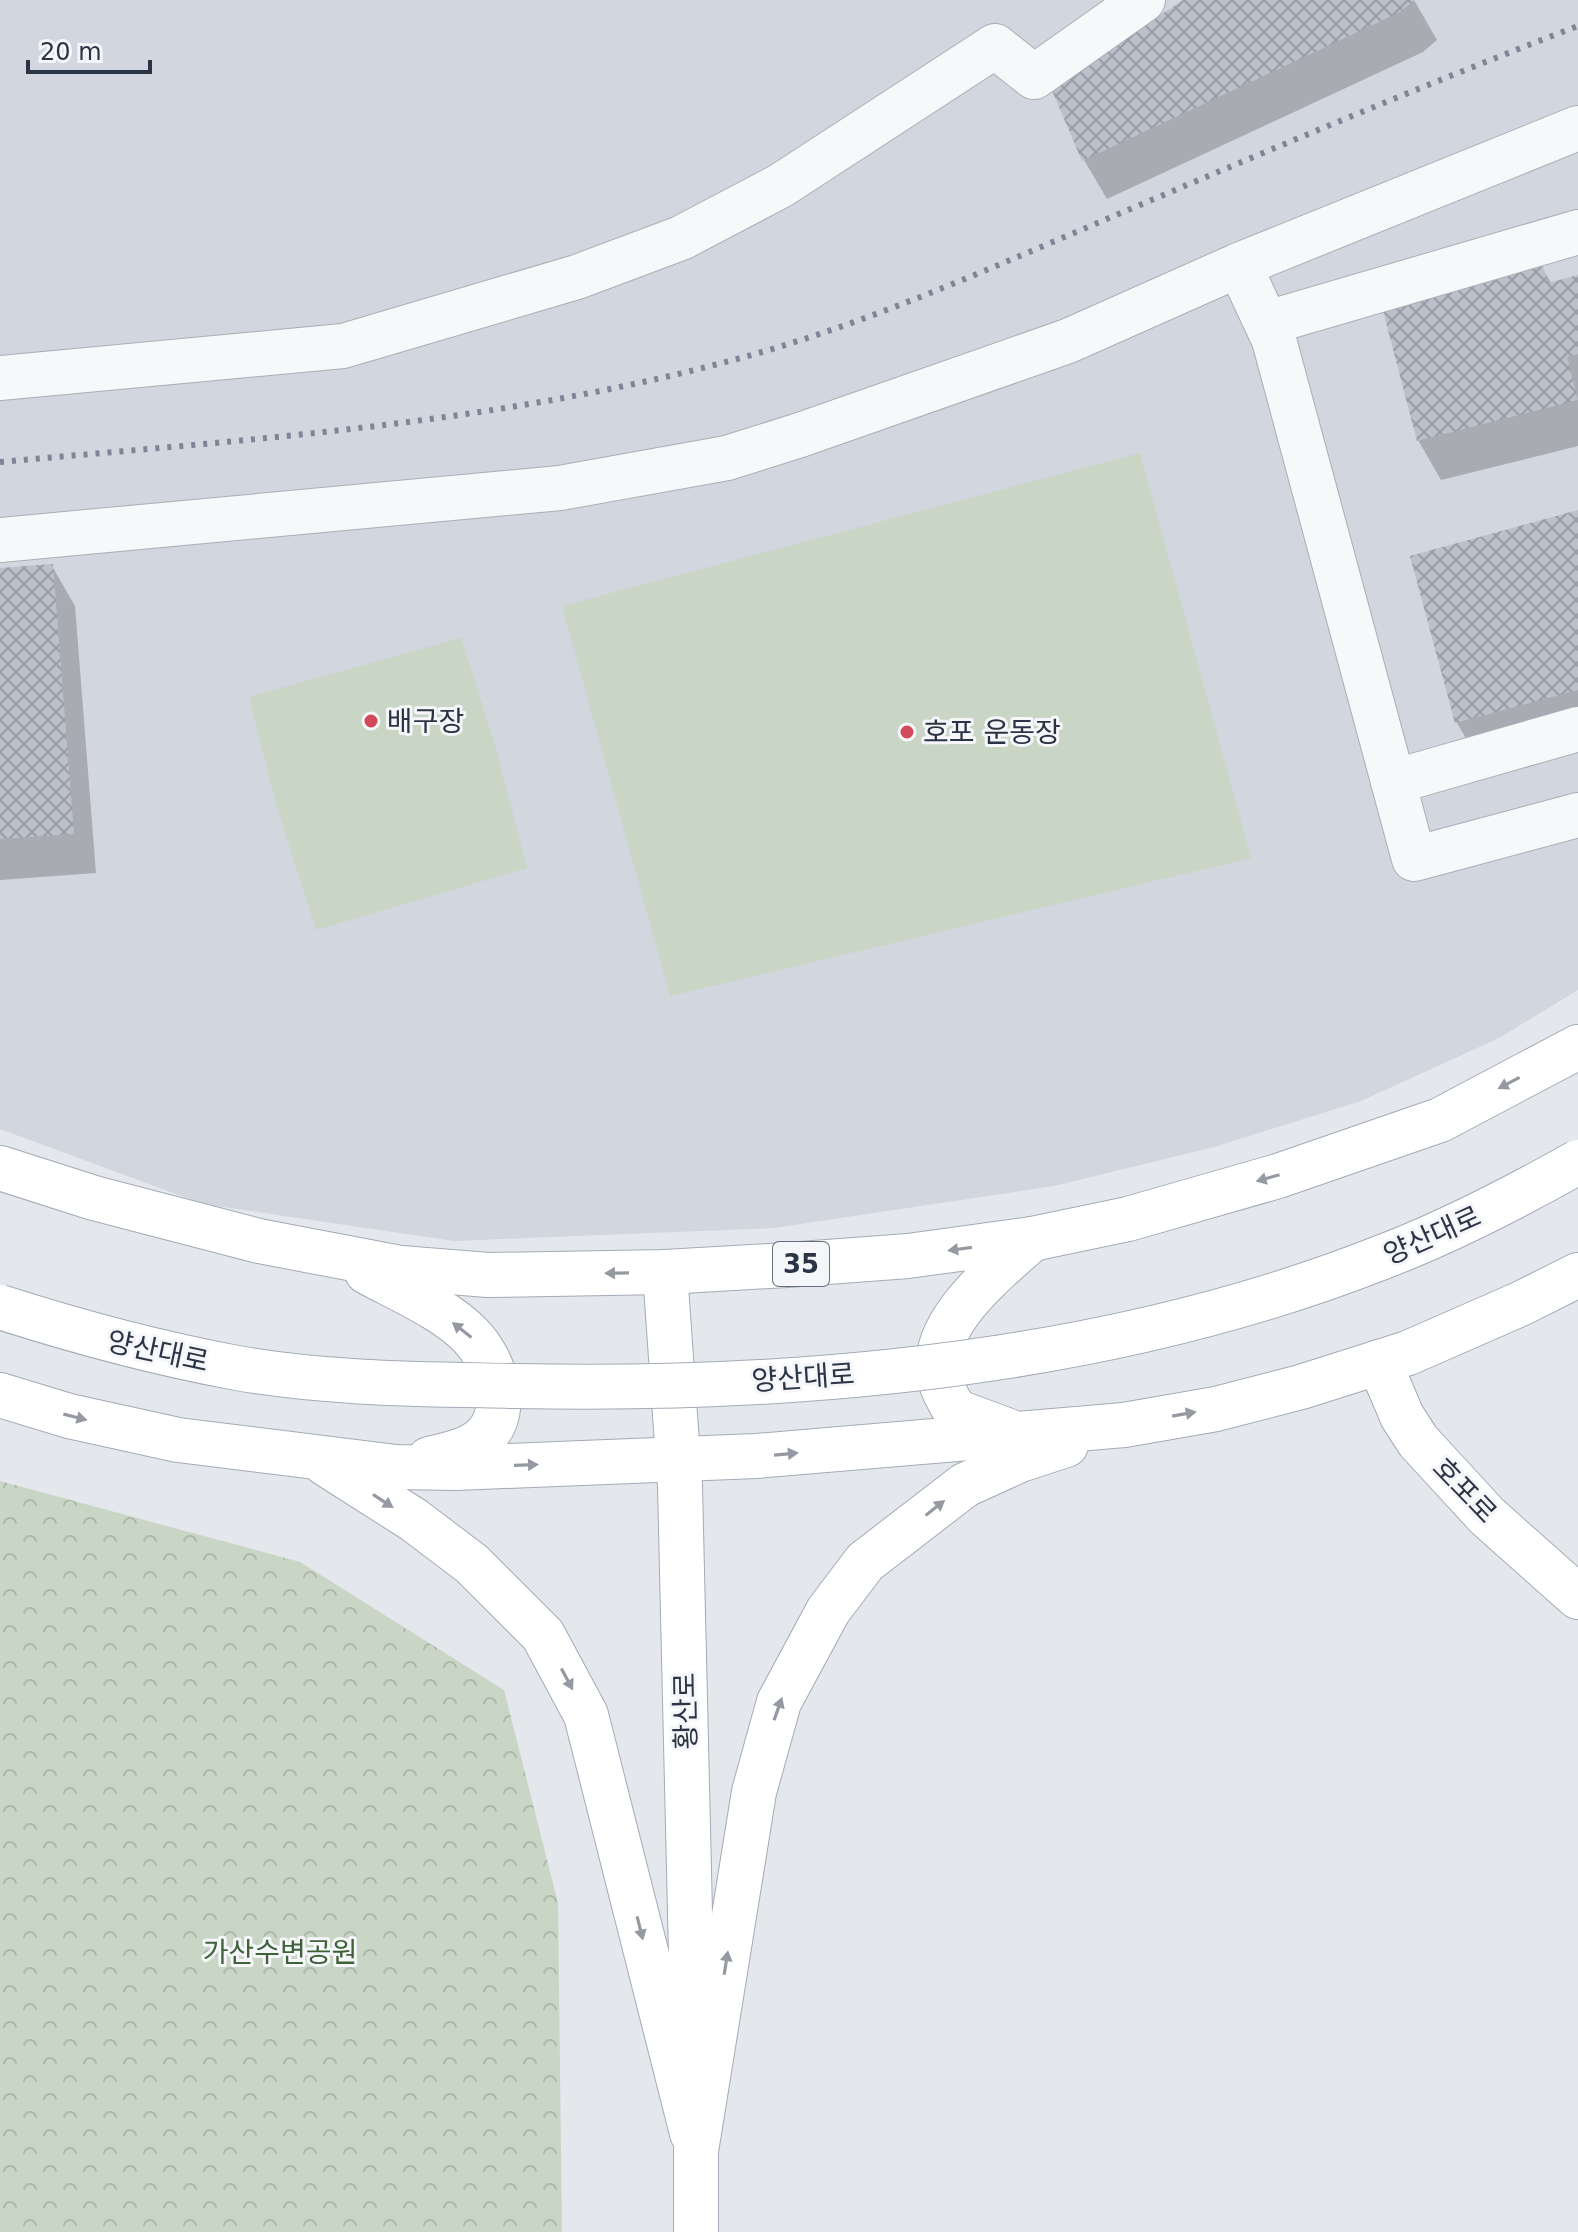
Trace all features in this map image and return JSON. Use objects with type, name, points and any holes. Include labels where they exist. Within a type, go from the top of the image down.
[{"type":"main road","name":"35","points":[[0,1168],[94,1198],[259,1241],[401,1268],[488,1275],[665,1272],[908,1256],[1032,1239],[1128,1219],[1278,1176],[1440,1120],[1578,1047]]},
{"type":"main road","name":"양산대로","points":[[0,1307],[93,1336],[206,1361],[336,1380],[610,1388],[789,1380],[938,1366],[1066,1346],[1191,1319],[1262,1299],[1377,1260],[1511,1200],[1578,1162]]},
{"type":"main road","points":[[1016,1434],[955,1411],[940,1382],[940,1354],[949,1329],[970,1295],[1032,1239]]},
{"type":"main road","points":[[328,1254],[429,1305],[472,1336],[495,1371],[497,1415],[486,1435],[466,1450],[396,1467]]},
{"type":"main road","name":"황산로","points":[[665,1272],[678,1459],[696,2151]]},
{"type":"main road","points":[[0,1395],[69,1416],[178,1440],[396,1467],[456,1468],[756,1456],[1124,1425],[1216,1409],[1301,1387],[1408,1353],[1578,1275]]},
{"type":"main road","name":"호포로","points":[[1379,1362],[1402,1416],[1418,1441],[1487,1516],[1578,1597]]},
{"type":"main road","points":[[696,2232],[696,2151],[754,1792],[779,1702],[828,1611],[865,1562],[965,1485],[1020,1460],[1124,1425]]},
{"type":"main road","points":[[318,1458],[414,1520],[472,1564],[543,1635],[586,1715],[696,2151]]},
{"type":"lane","points":[[0,378],[343,346],[577,277],[681,238],[780,186],[995,46],[1034,77],[1143,0]]},
{"type":"lane","points":[[0,540],[560,488],[727,458],[1068,341],[1239,265],[1578,128]]},
{"type":"lane","points":[[1267,323],[1578,232]]},
{"type":"lane","points":[[1239,265],[1274,340],[1414,859],[1578,815]]},
{"type":"lane","points":[[1393,782],[1578,729]]},
{"type":"shaded area","points":[[0,0],[1578,0],[1578,990],[1499,1038],[1361,1101],[1214,1147],[1054,1186],[774,1228],[454,1241],[203,1204],[0,1129]]},
{"type":"green space","name":"호포 운동장","points":[[1140,453],[1251,858],[670,996],[562,606]]},
{"type":"green space","points":[[461,638],[495,745],[527,868],[316,930],[276,804],[249,697]]},
{"type":"green space","name":"가산수변공원","points":[[0,1481],[300,1562],[504,1690],[558,1903],[562,2232],[0,2232]]},
{"type":"building","points":[[1183,0],[1415,0],[1400,12],[1082,161],[1051,88]]},
{"type":"building","points":[[1543,266],[1548,283],[1578,275],[1578,354],[1567,357],[1578,400],[1417,441],[1382,307]]},
{"type":"building","points":[[1578,510],[1578,690],[1455,723],[1410,556]]},
{"type":"building","points":[[53,564],[74,834],[0,839],[0,568]]},
{"type":"railway","points":[[0,462],[288,436],[480,412],[575,396],[762,352],[849,324],[934,291],[1339,121],[1578,26]]},
{"type":"place","name":"배구장","points":[[371,721]]},
{"type":"place","name":"호포 운동장","points":[[907,732]]}]
